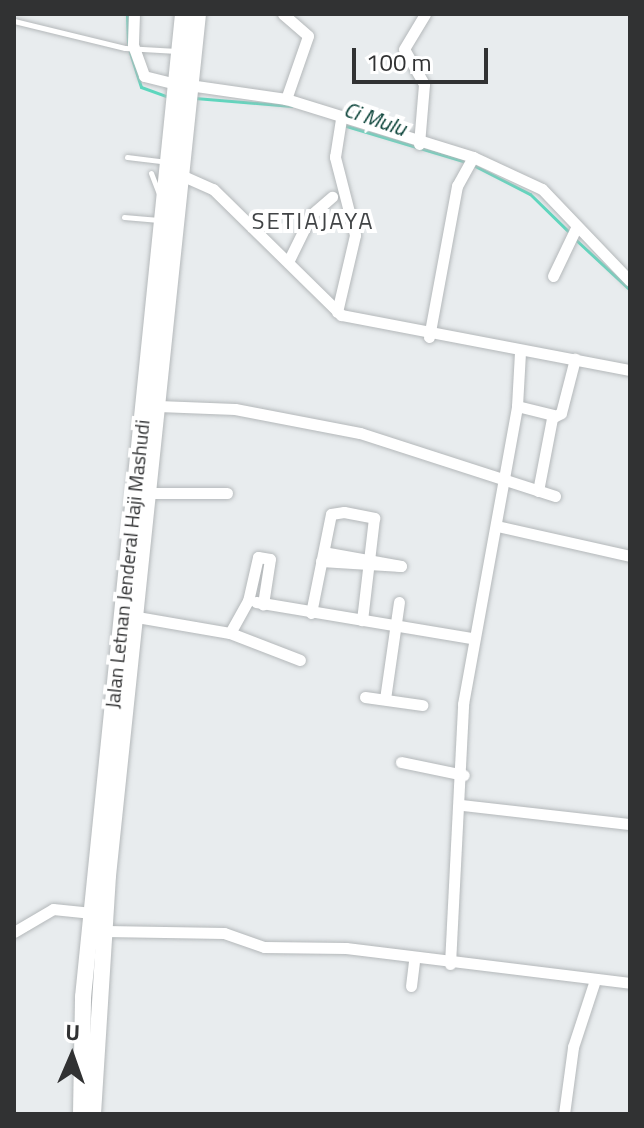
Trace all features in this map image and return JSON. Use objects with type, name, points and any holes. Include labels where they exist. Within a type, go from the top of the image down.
[{"type":"main road","name":"Jalan Letnan Jenderal Haji Mashudi","points":[[182,86],[179,51],[187,25],[198,14]]},
{"type":"main road","name":"Jalan Letnan Jenderal Haji Mashudi","points":[[81,1114],[90,998],[105,931],[181,175],[180,106],[187,25]]},
{"type":"main road","name":"Jalan Letnan Jenderal Haji Mashudi","points":[[93,1114],[90,998],[92,913],[162,199],[166,163],[180,106]]},
{"type":"street","points":[[134,14],[130,48],[149,81],[286,99],[340,123],[471,159],[542,189],[572,232],[630,281]]},
{"type":"street","points":[[283,14],[308,36],[286,99]]},
{"type":"street","points":[[421,16],[404,53],[424,84],[424,144]]},
{"type":"street","points":[[337,312],[355,235],[335,157],[340,123]]},
{"type":"street","points":[[429,337],[462,175],[471,159]]},
{"type":"street","points":[[181,175],[208,185],[337,312],[429,337],[630,370]]},
{"type":"street","points":[[288,262],[311,215],[332,197]]},
{"type":"street","points":[[553,276],[572,232]]},
{"type":"street","points":[[450,964],[464,775],[460,735],[471,638],[497,526],[501,481],[517,406],[520,353]]},
{"type":"street","points":[[517,406],[553,415],[561,413],[575,359]]},
{"type":"street","points":[[158,406],[235,409],[360,433],[555,496]]},
{"type":"street","points":[[538,491],[553,415]]},
{"type":"street","points":[[149,493],[227,493]]},
{"type":"street","points":[[311,613],[333,512],[373,516],[362,620]]},
{"type":"street","points":[[497,526],[630,556]]},
{"type":"street","points":[[230,633],[248,601],[258,557],[266,557],[263,604]]},
{"type":"street","points":[[322,557],[369,565]]},
{"type":"street","points":[[248,601],[471,638]]},
{"type":"street","points":[[385,699],[399,602]]},
{"type":"street","points":[[137,617],[230,633],[300,660]]},
{"type":"street","points":[[365,697],[422,705]]},
{"type":"street","points":[[401,762],[464,775]]},
{"type":"street","points":[[462,805],[630,824]]},
{"type":"street","points":[[14,932],[53,909],[92,913]]},
{"type":"street","points":[[105,931],[200,931],[264,947],[346,948],[414,960],[630,983]]},
{"type":"street","points":[[411,986],[414,960]]},
{"type":"street","points":[[564,1114],[573,1047],[595,980]]},
{"type":"lane","points":[[14,21],[130,48],[179,51]]},
{"type":"lane","points":[[127,157],[166,163]]},
{"type":"lane","points":[[151,173],[162,199]]},
{"type":"lane","points":[[124,217],[160,221]]},
{"type":"waterway","name":"Ci Mulu","points":[[127,14],[128,46],[141,87],[168,97]]},
{"type":"waterway","name":"Ci Mulu","points":[[195,98],[292,106]]},
{"type":"waterway","name":"Ci Mulu","points":[[343,125],[466,162]]},
{"type":"waterway","name":"Ci Mulu","points":[[473,165],[530,194],[570,233]]},
{"type":"waterway","name":"Ci Mulu","points":[[575,239],[630,290]]},
{"type":"district","name":"SETIAJAYA","points":[[313,221]]}]
